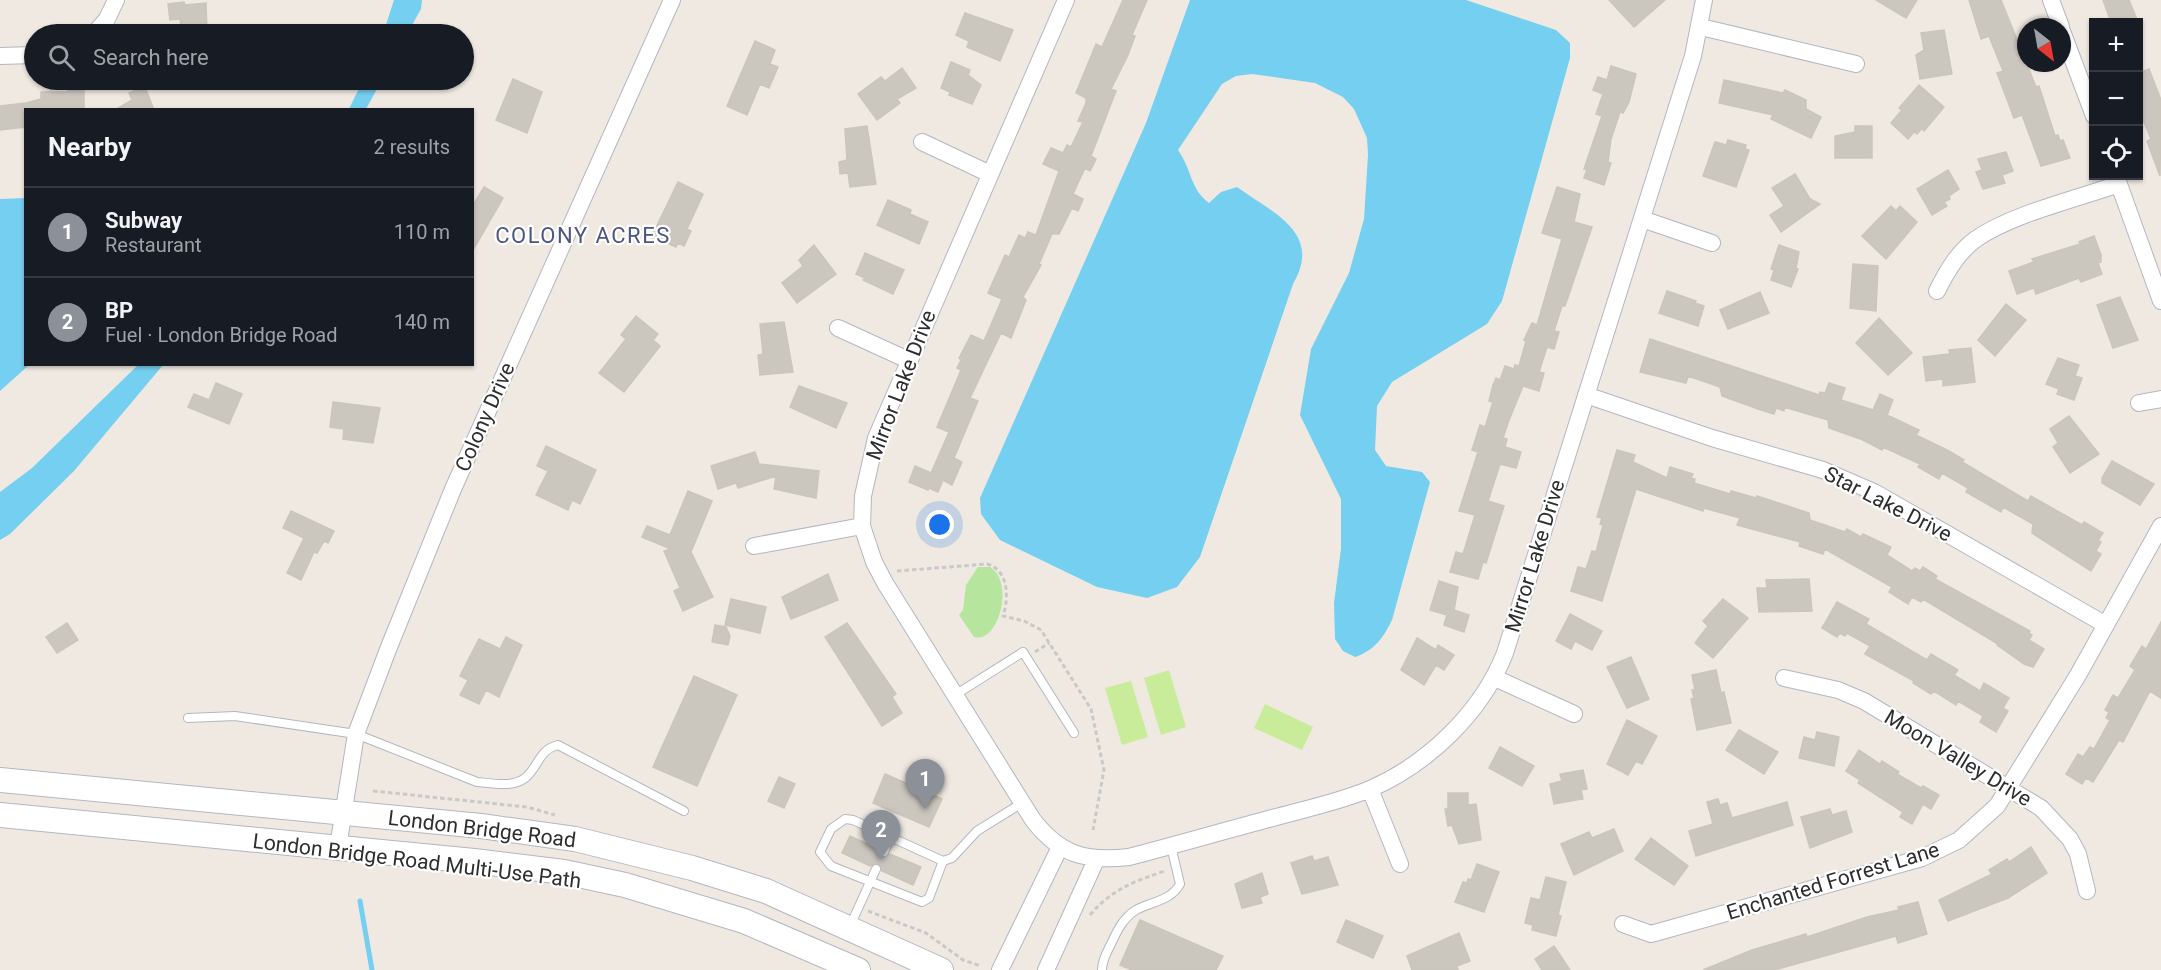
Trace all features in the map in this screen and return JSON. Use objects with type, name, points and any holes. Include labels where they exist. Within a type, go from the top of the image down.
[{"type":"main road","name":"London Bridge Road","points":[[0,780],[345,812],[510,829],[575,839],[692,868],[766,891],[941,970]]},
{"type":"main road","name":"London Bridge Road","points":[[0,815],[338,847],[553,871],[625,885],[744,921],[858,970]]},
{"type":"street","points":[[103,24],[116,0]]},
{"type":"street","name":"Colony Drive","points":[[338,847],[356,734],[453,489],[672,0]]},
{"type":"street","name":"Mirror Lake Drive","points":[[1066,0],[876,438],[863,496],[862,526],[885,583],[1022,803],[1044,834],[1060,847],[1096,860],[1129,857],[1370,789],[1422,757],[1444,740],[1481,699],[1495,678],[1586,395],[1701,27],[1704,0]]},
{"type":"street","points":[[2051,0],[2057,18]]},
{"type":"street","points":[[1701,27],[1856,64]]},
{"type":"street","points":[[0,56],[24,55]]},
{"type":"street","points":[[2071,55],[2089,103]]},
{"type":"street","points":[[922,142],[990,174]]},
{"type":"street","points":[[1937,291],[1959,255],[1974,240],[1996,227],[2117,180],[2161,301]]},
{"type":"street","points":[[1642,219],[1712,243]]},
{"type":"street","points":[[838,328],[908,360]]},
{"type":"street","name":"Star Lake Drive","points":[[1586,395],[1712,438],[1823,470],[1874,492],[2106,625]]},
{"type":"street","points":[[2139,404],[2161,399]]},
{"type":"street","points":[[754,546],[862,526]]},
{"type":"street","name":"Enchanted Forrest Lane","points":[[1623,924],[1651,934],[1922,858],[1959,840],[1979,824],[2010,788],[2161,526]]},
{"type":"street","points":[[1495,678],[1574,714]]},
{"type":"street","name":"Moon Valley Drive","points":[[1784,678],[1830,687],[1864,701],[2042,808],[2070,839],[2078,854],[2087,891]]},
{"type":"street","points":[[1370,789],[1400,864]]},
{"type":"street","points":[[1000,970],[1060,847]]},
{"type":"street","points":[[1046,970],[1096,860]]},
{"type":"lane","points":[[955,695],[1023,652],[1074,733]]},
{"type":"lane","points":[[188,718],[235,716],[356,734],[477,782],[497,784],[511,783],[525,778],[540,755],[558,745],[684,811]]},
{"type":"lane","points":[[944,861],[929,898],[922,902],[831,866],[822,859],[820,852],[831,829],[845,819],[944,861],[952,858],[977,831],[1022,803]]},
{"type":"lane","points":[[884,852],[891,837]]},
{"type":"lane","points":[[1102,970],[1102,963],[1120,924],[1135,911],[1167,897],[1178,889],[1180,884],[1171,846]]},
{"type":"lane","points":[[849,927],[876,869]]},
{"type":"path","points":[[894,571],[987,564],[995,567],[1005,580],[1007,604],[1003,616],[1024,621],[1041,630],[1093,715],[1104,770],[1093,830]]},
{"type":"path","points":[[1088,918],[1103,900],[1120,887],[1176,867]]},
{"type":"green space","points":[[978,567],[990,567],[998,575],[1003,598],[997,622],[983,637],[974,637],[959,615],[963,610],[966,585]]},
{"type":"green space","points":[[1169,670],[1186,727],[1161,735],[1144,678]]},
{"type":"green space","points":[[1131,681],[1148,737],[1122,745],[1105,688]]},
{"type":"green space","points":[[1265,704],[1313,727],[1302,750],[1254,728]]},
{"type":"water","points":[[394,0],[422,0],[421,9],[413,24],[386,24]]},
{"type":"water","points":[[1190,0],[1466,0],[1556,30],[1570,43],[1570,58],[1502,301],[1487,324],[1392,382],[1377,406],[1375,450],[1386,466],[1422,472],[1430,482],[1392,620],[1378,643],[1355,657],[1343,651],[1335,639],[1334,603],[1341,549],[1341,499],[1300,415],[1311,349],[1349,273],[1364,219],[1367,138],[1354,109],[1343,97],[1315,83],[1252,74],[1236,76],[1222,84],[1178,150],[1198,192],[1209,203],[1221,192],[1237,187],[1290,226],[1298,238],[1302,251],[1301,266],[1200,557],[1177,587],[1147,598],[1097,587],[1000,540],[981,514],[980,498],[1146,123]]},
{"type":"water","points":[[358,90],[376,90],[367,108],[349,108]]},
{"type":"water","points":[[24,198],[24,366],[28,366],[0,391],[0,199]]},
{"type":"water","points":[[137,366],[162,366],[74,471],[10,534],[0,540],[0,492],[32,468]]},
{"type":"building","points":[[1123,0],[1147,0],[1132,35],[1135,36],[1128,55],[1111,89],[1116,91],[1091,156],[1096,159],[1090,171],[1085,168],[1073,194],[1083,199],[1078,211],[1072,208],[1059,234],[1052,234],[1039,264],[1041,265],[1023,297],[1026,300],[1011,338],[1001,333],[970,398],[978,401],[954,458],[962,462],[952,485],[943,480],[938,492],[929,488],[928,490],[909,482],[915,466],[931,473],[949,432],[937,427],[961,370],[957,368],[961,360],[959,358],[971,335],[984,341],[1002,299],[988,293],[1005,255],[1009,257],[1019,235],[1025,238],[1028,232],[1036,235],[1059,171],[1043,164],[1051,148],[1063,153],[1067,145],[1071,147],[1083,122],[1078,121],[1086,103],[1086,98],[1076,93],[1096,44],[1102,47]]},
{"type":"building","points":[[1609,0],[1665,0],[1634,27]]},
{"type":"building","points":[[1876,0],[1917,0],[1906,18]]},
{"type":"building","points":[[1969,0],[2001,0],[2017,40],[2017,72],[2030,72],[2036,87],[2039,86],[2055,136],[2058,135],[2060,141],[2063,140],[2070,158],[2041,166],[2022,115],[2014,118],[1997,73],[2003,71],[1989,36],[1981,39]]},
{"type":"building","points":[[2103,0],[2129,0],[2136,18],[2110,18]]},
{"type":"building","points":[[206,3],[207,24],[181,24],[180,19],[170,20],[168,4]]},
{"type":"building","points":[[965,13],[1013,30],[1000,61],[967,47],[969,41],[956,35]]},
{"type":"building","points":[[1944,30],[1952,74],[1920,79],[1916,55],[1924,50],[1921,33]]},
{"type":"building","points":[[755,41],[775,50],[770,64],[778,67],[769,88],[760,84],[747,115],[727,106]]},
{"type":"building","points":[[951,62],[970,70],[968,75],[981,85],[972,104],[949,95],[950,92],[941,88]]},
{"type":"building","points":[[1611,66],[1636,74],[1629,102],[1623,113],[1620,112],[1611,139],[1608,162],[1611,163],[1604,185],[1584,178],[1587,169],[1584,169],[1602,116],[1596,114],[1603,94],[1593,90],[1598,77],[1607,80]]},
{"type":"building","points":[[902,68],[916,88],[897,99],[900,103],[877,120],[858,94],[881,77],[885,81]]},
{"type":"building","points":[[2149,69],[2161,100],[2160,176],[2147,141],[2151,139],[2143,120],[2143,71]]},
{"type":"building","points":[[513,79],[542,92],[527,133],[496,120]]},
{"type":"building","points":[[1724,80],[1783,93],[1785,90],[1806,100],[1806,109],[1821,117],[1811,138],[1771,119],[1773,115],[1719,103]]},
{"type":"building","points":[[1919,85],[1944,107],[1924,131],[1922,128],[1917,134],[1914,132],[1908,139],[1891,123],[1902,110],[1899,108]]},
{"type":"building","points":[[68,90],[84,90],[84,108],[24,108],[24,127],[0,130],[0,106],[41,99],[41,92],[68,92]]},
{"type":"building","points":[[146,90],[153,108],[118,108],[132,100],[129,93]]},
{"type":"building","points":[[867,126],[876,184],[850,187],[848,173],[840,174],[839,162],[847,160],[845,129]]},
{"type":"building","points":[[1855,126],[1872,126],[1872,158],[1835,158],[1835,136],[1855,132]]},
{"type":"building","points":[[1728,140],[1746,145],[1745,149],[1749,150],[1736,187],[1703,176],[1715,142],[1726,145]]},
{"type":"building","points":[[2006,152],[2013,171],[2002,175],[2005,183],[1983,189],[1976,172],[1982,170],[1978,159]]},
{"type":"building","points":[[1948,170],[1959,189],[1944,202],[1947,206],[1932,215],[1917,189]]},
{"type":"building","points":[[1795,174],[1810,199],[1820,204],[1781,232],[1770,215],[1784,206],[1772,188]]},
{"type":"building","points":[[678,182],[703,194],[687,229],[691,231],[684,246],[678,243],[676,247],[652,236]]},
{"type":"building","points":[[484,187],[503,198],[474,249],[474,204]]},
{"type":"building","points":[[1557,187],[1580,194],[1574,222],[1592,227],[1554,331],[1559,332],[1554,349],[1547,347],[1539,372],[1544,373],[1539,391],[1523,386],[1503,438],[1507,439],[1505,447],[1521,452],[1516,468],[1500,464],[1488,501],[1504,506],[1486,563],[1483,562],[1478,579],[1450,572],[1456,552],[1463,554],[1475,515],[1459,511],[1478,452],[1472,450],[1480,425],[1485,427],[1493,402],[1489,401],[1493,385],[1496,378],[1500,380],[1505,366],[1514,369],[1515,365],[1519,366],[1526,341],[1524,340],[1532,323],[1537,325],[1562,239],[1542,233]]},
{"type":"building","points":[[888,200],[911,210],[910,214],[928,222],[919,244],[877,225]]},
{"type":"building","points":[[1891,206],[1896,211],[1900,206],[1917,222],[1886,259],[1862,236]]},
{"type":"building","points":[[2094,236],[2101,255],[2101,262],[2098,263],[2102,274],[2081,282],[2079,278],[2036,294],[2034,288],[2017,294],[2009,271],[2034,262],[2032,259],[2080,244],[2079,242]]},
{"type":"building","points":[[814,245],[836,274],[797,303],[782,283],[803,266],[799,260]]},
{"type":"building","points":[[1779,245],[1799,252],[1796,268],[1798,269],[1791,287],[1771,280],[1774,270],[1771,269]]},
{"type":"building","points":[[865,253],[904,270],[893,294],[863,280],[865,278],[856,274]]},
{"type":"building","points":[[1853,264],[1878,266],[1876,311],[1850,308]]},
{"type":"building","points":[[1667,291],[1704,306],[1698,326],[1659,313]]},
{"type":"building","points":[[1760,292],[1769,313],[1728,329],[1720,310]]},
{"type":"building","points":[[2120,297],[2138,340],[2113,348],[2097,305]]},
{"type":"building","points":[[2006,304],[2026,320],[1995,356],[1978,340]]},
{"type":"building","points":[[636,316],[658,334],[653,340],[660,346],[624,392],[599,373],[626,339],[621,335]]},
{"type":"building","points":[[1879,318],[1912,353],[1888,375],[1856,343]]},
{"type":"building","points":[[784,322],[793,372],[760,375],[758,355],[763,354],[760,324]]},
{"type":"building","points":[[1650,339],[1819,395],[1820,392],[1825,393],[1829,383],[1845,388],[1841,400],[1873,410],[1880,394],[1893,400],[1887,415],[1919,430],[1916,435],[1949,451],[1964,460],[1962,462],[2028,501],[2031,496],[2082,525],[2084,522],[2103,533],[2098,540],[2101,542],[2096,551],[2101,554],[2091,571],[2032,533],[2033,524],[2003,507],[2001,512],[1966,492],[1968,488],[1942,473],[1939,479],[1918,467],[1920,464],[1883,447],[1882,450],[1863,440],[1829,428],[1828,420],[1784,407],[1784,411],[1776,408],[1774,414],[1758,409],[1722,396],[1720,387],[1688,376],[1686,383],[1640,372]]},
{"type":"building","points":[[1971,348],[1975,382],[1943,386],[1943,379],[1926,381],[1923,357],[1950,354],[1949,350]]},
{"type":"building","points":[[2058,358],[2079,365],[2075,376],[2082,378],[2074,400],[2057,394],[2059,389],[2046,384]]},
{"type":"building","points":[[216,383],[242,394],[229,424],[188,407],[194,394],[209,400]]},
{"type":"building","points":[[799,386],[847,403],[836,428],[790,407]]},
{"type":"building","points":[[333,402],[380,408],[373,443],[343,439],[344,429],[330,427]]},
{"type":"building","points":[[2069,416],[2099,454],[2070,473],[2053,447],[2058,443],[2050,429]]},
{"type":"building","points":[[546,446],[596,470],[580,504],[572,500],[568,510],[536,495],[548,471],[537,466]]},
{"type":"building","points":[[1617,450],[1635,455],[1633,462],[1667,478],[1670,467],[1693,474],[1691,478],[1695,479],[1694,483],[1730,494],[1731,491],[1756,498],[1757,496],[1809,513],[1810,520],[1845,532],[1847,529],[1861,537],[1863,534],[1891,547],[1887,555],[1912,571],[1915,568],[1920,571],[1923,567],[1937,576],[1935,579],[2030,631],[2032,635],[2029,640],[2044,649],[2033,667],[2024,664],[1998,644],[1923,599],[1921,602],[1912,597],[1908,604],[1889,592],[1892,587],[1825,549],[1823,554],[1799,546],[1800,542],[1737,525],[1740,518],[1704,508],[1703,511],[1636,489],[1602,601],[1571,591],[1578,567],[1586,569],[1592,551],[1596,552],[1603,525],[1600,524],[1602,518],[1597,517]]},
{"type":"building","points":[[755,452],[759,464],[819,471],[816,498],[774,489],[776,476],[738,488],[736,483],[718,489],[711,466]]},
{"type":"building","points":[[2112,461],[2154,484],[2140,505],[2102,483],[2102,478]]},
{"type":"building","points":[[688,491],[712,501],[691,552],[713,597],[683,611],[674,591],[680,588],[664,551],[671,549],[642,537],[647,526],[670,535]]},
{"type":"building","points":[[291,511],[334,531],[328,543],[324,541],[317,553],[314,552],[301,580],[287,573],[304,538],[283,528]]},
{"type":"building","points":[[828,574],[838,600],[791,619],[782,597]]},
{"type":"building","points":[[1809,579],[1812,611],[1759,612],[1757,588],[1767,588],[1766,580]]},
{"type":"building","points":[[1439,581],[1458,587],[1454,610],[1469,615],[1464,632],[1444,625],[1447,615],[1430,610]]},
{"type":"building","points":[[731,599],[766,607],[760,633],[725,625]]},
{"type":"building","points":[[1723,599],[1748,618],[1713,658],[1695,643],[1708,626],[1703,621]]},
{"type":"building","points":[[1837,602],[1869,619],[1866,624],[1927,660],[1931,654],[1958,670],[1954,675],[1980,691],[1984,683],[2009,698],[2003,708],[2008,711],[1996,732],[1980,722],[1983,716],[1958,701],[1956,705],[1934,691],[1931,694],[1913,683],[1914,681],[1865,654],[1870,646],[1847,633],[1845,636],[1840,633],[1837,637],[1822,628]]},
{"type":"building","points":[[1570,614],[1602,631],[1592,650],[1575,641],[1571,649],[1556,641]]},
{"type":"building","points":[[2161,622],[2161,698],[2150,691],[2123,742],[2119,740],[2093,782],[2086,778],[2082,784],[2066,774],[2078,754],[2083,757],[2090,747],[2094,749],[2110,720],[2106,718],[2109,712],[2105,710],[2113,695],[2118,698],[2135,670],[2130,666],[2142,646],[2146,649]]},
{"type":"building","points":[[67,623],[78,640],[57,653],[46,637]]},
{"type":"building","points":[[847,623],[896,694],[892,697],[902,713],[882,726],[825,637]]},
{"type":"building","points":[[715,625],[726,627],[730,636],[728,645],[712,642]]},
{"type":"building","points":[[506,637],[522,645],[499,697],[486,690],[479,704],[460,695],[468,680],[460,676],[479,639],[500,649]]},
{"type":"building","points":[[1417,638],[1436,650],[1438,645],[1454,655],[1444,670],[1436,665],[1424,685],[1401,670]]},
{"type":"building","points":[[1631,657],[1649,699],[1627,708],[1607,667]]},
{"type":"building","points":[[1716,670],[1731,723],[1697,730],[1691,699],[1694,698],[1692,690],[1695,690],[1692,675]]},
{"type":"building","points":[[694,676],[737,695],[697,786],[653,767]]},
{"type":"building","points":[[1627,720],[1657,736],[1642,764],[1636,761],[1628,775],[1607,764]]},
{"type":"building","points":[[1739,730],[1778,752],[1764,774],[1726,750]]},
{"type":"building","points":[[1817,732],[1839,737],[1834,766],[1799,758],[1804,737],[1815,740]]},
{"type":"building","points":[[1500,747],[1534,766],[1522,786],[1489,768]]},
{"type":"building","points":[[1859,750],[1880,764],[1882,761],[1899,772],[1897,774],[1921,788],[1923,786],[1939,795],[1931,809],[1923,804],[1912,824],[1900,817],[1903,812],[1858,783],[1860,780],[1846,771]]},
{"type":"building","points":[[1583,770],[1587,789],[1581,790],[1583,799],[1554,804],[1550,784],[1562,781],[1560,774]]},
{"type":"building","points":[[885,774],[942,799],[929,827],[873,803]]},
{"type":"building","points":[[779,777],[795,784],[784,808],[768,801]]},
{"type":"building","points":[[1448,793],[1468,793],[1468,805],[1476,804],[1481,840],[1459,844],[1452,825],[1448,826],[1445,809],[1448,809]]},
{"type":"building","points":[[1718,799],[1720,805],[1727,803],[1732,818],[1787,802],[1793,825],[1696,856],[1689,831],[1713,824],[1707,802]]},
{"type":"building","points":[[1830,809],[1832,815],[1846,811],[1852,832],[1810,848],[1801,817]]},
{"type":"building","points":[[1614,829],[1623,851],[1574,875],[1561,844],[1589,832],[1592,838]]},
{"type":"building","points":[[850,836],[878,849],[882,858],[890,854],[921,867],[913,885],[882,871],[878,863],[870,866],[842,853]]},
{"type":"building","points":[[1651,838],[1688,866],[1674,885],[1635,859]]},
{"type":"building","points":[[2031,847],[2047,873],[2008,898],[1948,921],[1939,900],[1992,874],[1989,870],[2007,859],[2009,862]]},
{"type":"building","points":[[1312,856],[1314,861],[1328,857],[1338,885],[1302,894],[1291,863]]},
{"type":"building","points":[[1477,864],[1499,872],[1484,912],[1455,902],[1463,882],[1467,883],[1468,879],[1471,880]]},
{"type":"building","points":[[1262,873],[1268,894],[1260,897],[1262,903],[1242,908],[1235,884]]},
{"type":"building","points":[[1546,877],[1566,882],[1558,915],[1561,916],[1556,936],[1532,930],[1533,925],[1525,923],[1531,898],[1540,900]]},
{"type":"building","points":[[1918,902],[1927,934],[1898,943],[1896,936],[1774,970],[1703,970],[1752,950],[1806,934],[1807,937],[1867,917],[1899,910],[1898,907]]},
{"type":"building","points":[[1140,920],[1223,956],[1216,970],[1132,970],[1120,965]]},
{"type":"building","points":[[1346,920],[1383,936],[1373,958],[1337,942]]},
{"type":"building","points":[[1459,933],[1470,961],[1457,966],[1458,970],[1412,970],[1407,956]]},
{"type":"building","points":[[1554,946],[1570,970],[1542,970],[1535,959]]},
{"type":"waterway","points":[[360,901],[372,970]]},
{"type":"place","name":"Subway","points":[[925,809]]},
{"type":"place","name":"BP","points":[[881,860]]},
{"type":"district","name":"COLONY ACRES","points":[[583,235]]}]
